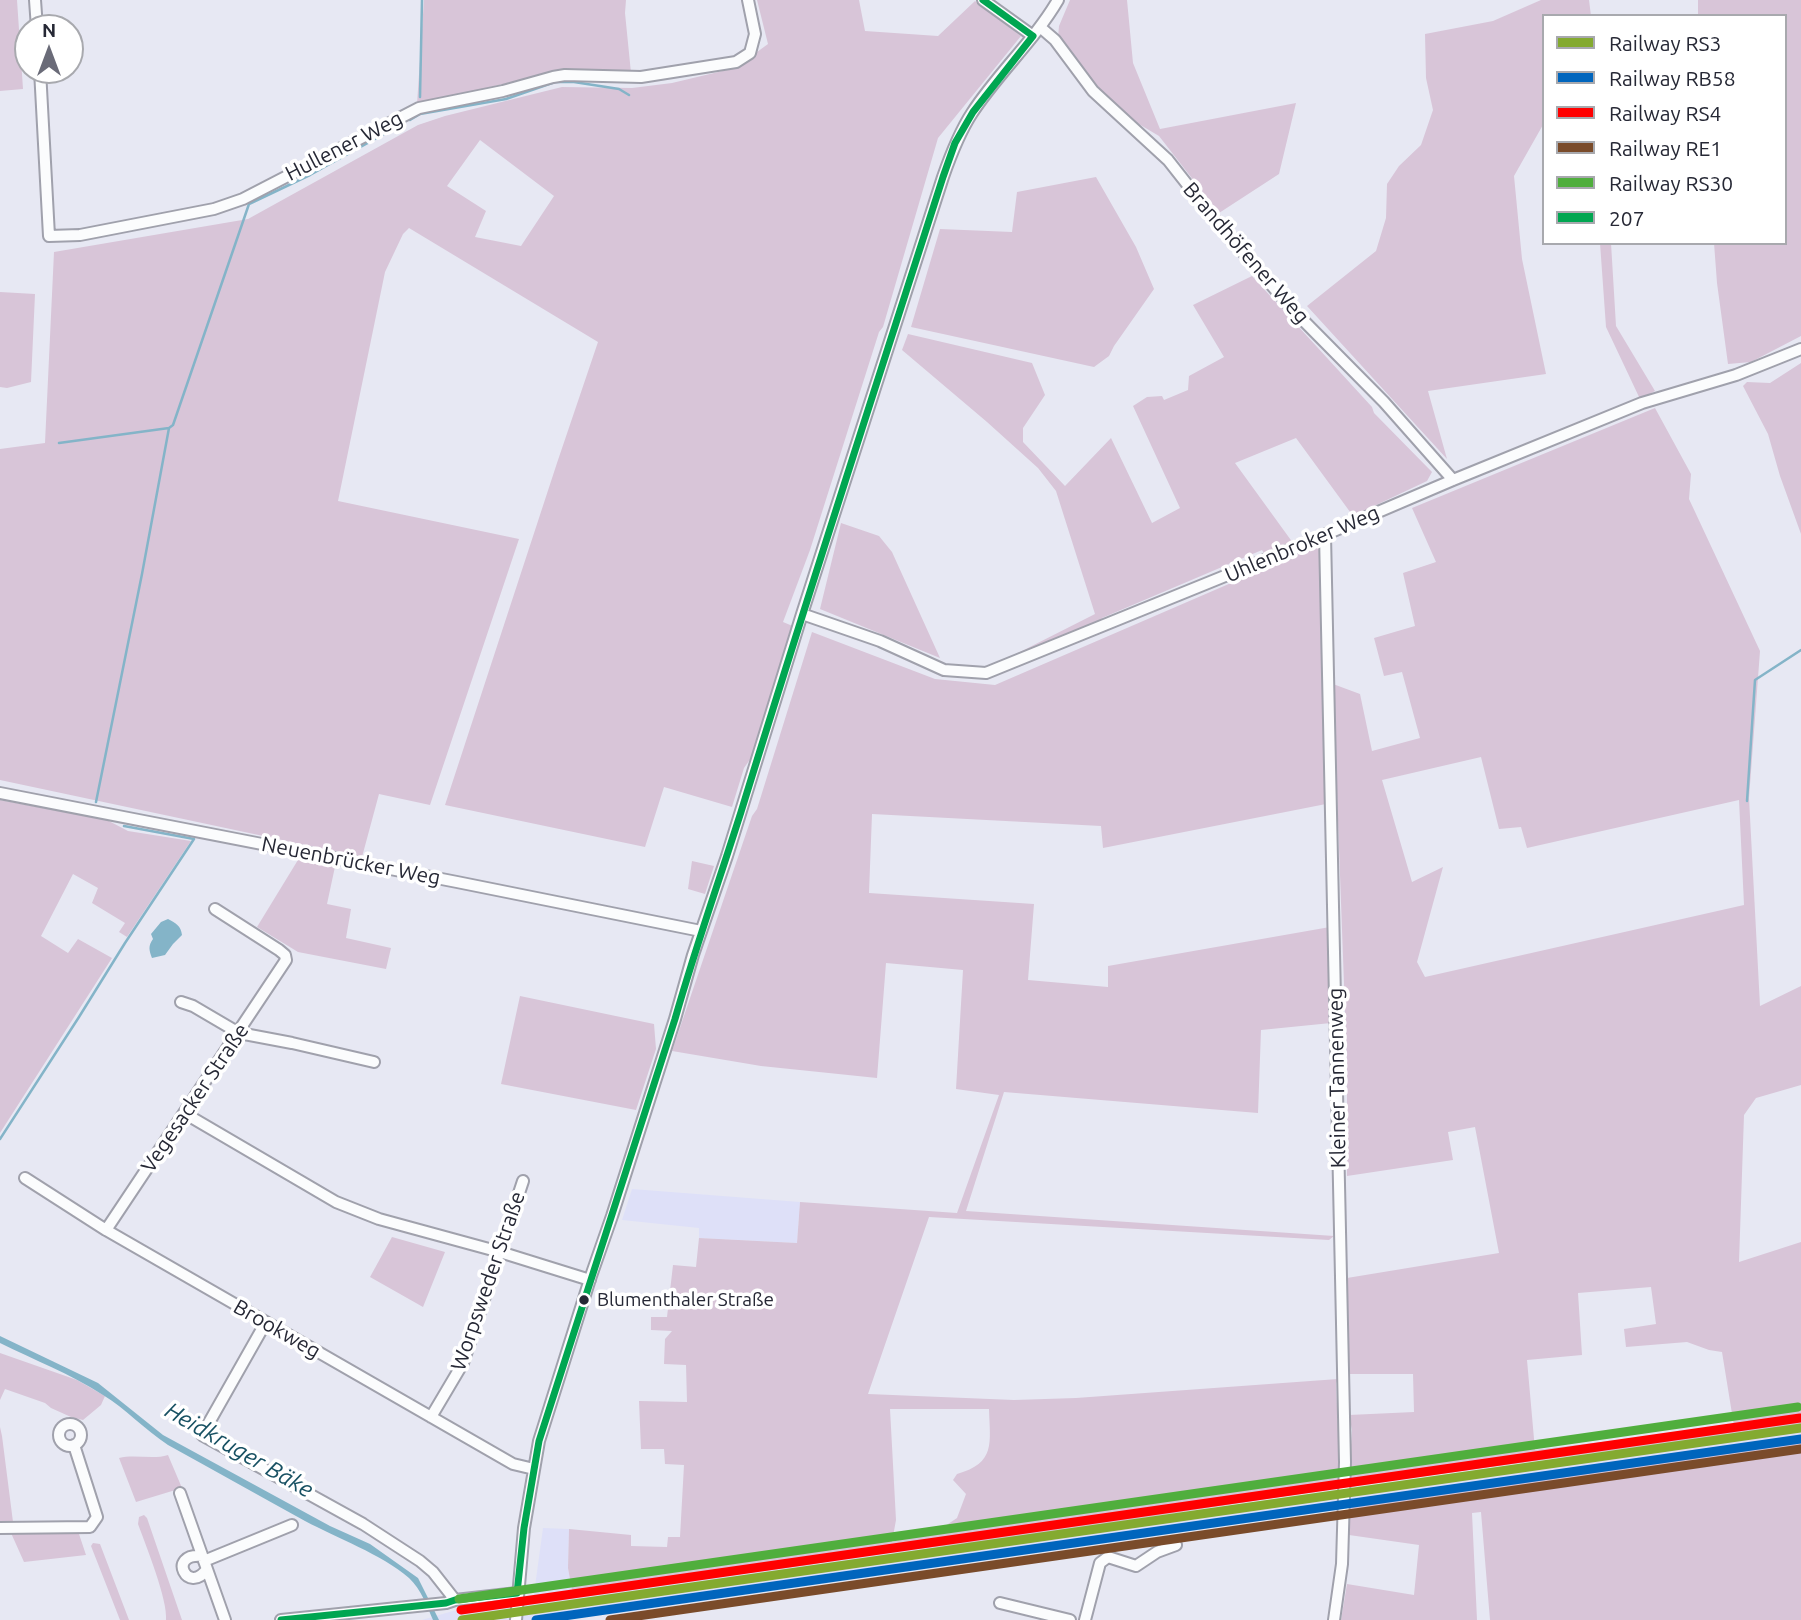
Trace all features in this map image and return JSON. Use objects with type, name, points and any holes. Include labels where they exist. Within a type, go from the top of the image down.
[{"type":"street","name":"Hullener Weg","points":[[41,84],[49,236],[80,235],[214,209],[243,199],[419,107],[503,92],[565,75],[641,77],[736,62],[750,53],[755,34],[748,0]]},
{"type":"street","name":"Brandhöfener Weg","points":[[983,0],[1055,40],[1093,91],[1168,160],[1216,222],[1293,310],[1384,402],[1453,480]]},
{"type":"street","points":[[516,1620],[524,1528],[539,1441],[955,143],[973,112],[1037,32],[1058,0]]},
{"type":"street","name":"Uhlenbroker Weg","points":[[802,614],[880,641],[944,670],[986,673],[1642,403],[1736,375],[1801,349]]},
{"type":"street","name":"Kleiner Tannenweg","points":[[1325,535],[1345,1462],[1342,1564],[1334,1620]]},
{"type":"street","name":"Neuenbrücker Weg","points":[[0,793],[701,931]]},
{"type":"street","name":"Vegesacker Straße","points":[[106,1230],[284,966],[285,956],[279,950],[215,909]]},
{"type":"street","points":[[181,1002],[193,1006],[239,1033],[374,1062]]},
{"type":"street","points":[[184,1113],[336,1202],[379,1219],[590,1280]]},
{"type":"street","name":"Brookweg","points":[[25,1178],[106,1230],[431,1418],[513,1464],[534,1469]]},
{"type":"street","name":"Worpsweder Straße","points":[[431,1418],[463,1363],[523,1181]]},
{"type":"street","points":[[266,1322],[202,1435],[363,1524],[420,1561],[433,1572],[450,1602]]},
{"type":"street","points":[[0,1528],[90,1527],[97,1517],[74,1445]]},
{"type":"street","points":[[180,1493],[225,1620]]},
{"type":"street","points":[[204,1562],[292,1525]]},
{"type":"street","points":[[1085,1620],[1100,1563],[1105,1558],[1111,1557],[1136,1566],[1157,1552],[1176,1545]]},
{"type":"street","points":[[281,1620],[517,1593]]},
{"type":"street","points":[[1000,1603],[1070,1620]]},
{"type":"shaded area","points":[[0,0],[17,0],[18,14],[14,14],[14,84],[23,84],[23,89],[0,91]]},
{"type":"shaded area","points":[[424,0],[626,0],[631,73],[555,72],[417,104]]},
{"type":"shaded area","points":[[757,0],[859,0],[865,31],[938,36],[975,1],[1021,36],[938,138],[883,327],[879,332],[810,550],[783,622],[795,627],[732,807],[664,787],[645,847],[445,805],[598,342],[409,228],[403,234],[385,272],[338,501],[519,539],[430,805],[379,794],[362,857],[0,780],[0,449],[45,443],[54,252],[248,219],[418,125],[562,87],[632,88],[672,83],[735,68],[768,44]],"holes":[[[480,140],[554,196],[521,246],[475,237],[486,211],[447,186]]]},
{"type":"shaded area","points":[[1070,0],[1127,0],[1133,63],[1160,129],[1296,103],[1279,174],[1219,213],[1159,136],[1122,114],[1058,38],[1059,26]]},
{"type":"shaded area","points":[[1541,0],[1589,0],[1591,14],[1542,14],[1542,127],[1514,176],[1522,259],[1546,374],[1428,391],[1447,459],[1307,306],[1376,251],[1386,218],[1387,184],[1399,166],[1421,145],[1433,110],[1426,78],[1425,34],[1493,21]]},
{"type":"shaded area","points":[[1698,0],[1801,0],[1801,336],[1751,362],[1728,364],[1714,245],[1787,245],[1787,14],[1698,14]]},
{"type":"shaded area","points":[[1096,177],[1136,247],[1154,289],[1109,356],[1094,367],[911,327],[940,229],[1012,232],[1017,192]]},
{"type":"shaded area","points":[[1600,245],[1611,245],[1616,326],[1655,391],[1640,399],[1606,327]]},
{"type":"shaded area","points":[[1252,276],[1372,407],[1374,413],[1432,472],[1427,481],[1353,516],[1296,438],[1235,463],[1293,543],[1265,555],[1262,550],[1102,618],[1099,626],[1017,657],[1016,654],[1095,614],[1056,491],[1038,468],[902,350],[908,334],[1032,363],[1045,395],[1023,428],[1023,442],[1065,486],[1111,438],[1152,523],[1180,508],[1133,406],[1147,397],[1162,396],[1164,400],[1188,390],[1189,376],[1224,357],[1193,305]]},
{"type":"shaded area","points":[[0,292],[35,294],[31,382],[7,388],[0,387]]},
{"type":"shaded area","points":[[1801,363],[1801,534],[1768,434],[1743,386],[1747,382],[1770,383]]},
{"type":"shaded area","points":[[1655,408],[1691,474],[1689,499],[1760,651],[1749,798],[1760,1006],[1801,986],[1801,1085],[1756,1098],[1744,1115],[1739,1262],[1801,1242],[1801,1425],[1367,1482],[1348,1489],[1352,1430],[1349,1415],[1414,1412],[1413,1374],[1348,1374],[1347,1278],[1499,1253],[1475,1127],[1448,1132],[1453,1160],[1347,1176],[1347,1066],[1333,684],[1360,694],[1372,751],[1420,738],[1402,672],[1384,676],[1374,638],[1415,626],[1403,573],[1436,562],[1412,508]],"holes":[[[1481,757],[1499,829],[1521,827],[1527,848],[1739,800],[1744,905],[1425,977],[1417,962],[1443,867],[1412,882],[1382,780]],[[1651,1287],[1656,1324],[1624,1329],[1626,1347],[1687,1342],[1722,1352],[1734,1426],[1535,1450],[1527,1360],[1582,1355],[1578,1293]]]},
{"type":"shaded area","points":[[841,523],[879,536],[892,552],[940,658],[820,609]]},
{"type":"shaded area","points":[[1319,545],[1326,804],[1103,848],[1101,826],[872,814],[869,893],[1034,904],[1028,980],[1108,987],[1108,966],[1330,927],[1331,1023],[1261,1030],[1258,1113],[1004,1092],[966,1211],[1334,1236],[1329,1240],[929,1217],[868,1394],[1014,1400],[1338,1379],[1338,1488],[1007,1539],[900,1551],[891,1549],[810,1565],[573,1596],[568,1568],[569,1529],[631,1535],[631,1546],[667,1547],[668,1537],[680,1537],[684,1465],[665,1464],[664,1449],[641,1449],[639,1401],[687,1402],[686,1365],[664,1364],[665,1339],[672,1331],[651,1330],[651,1317],[667,1317],[673,1265],[696,1267],[699,1238],[797,1243],[800,1202],[957,1213],[999,1095],[956,1089],[963,970],[886,963],[877,1078],[761,1066],[672,1051],[752,816],[757,809],[812,632],[935,679],[995,685]],"holes":[[[890,1409],[989,1409],[990,1442],[985,1458],[979,1464],[957,1474],[953,1480],[966,1494],[957,1518],[936,1532],[892,1542],[896,1520]]]},
{"type":"shaded area","points":[[0,800],[107,820],[128,831],[191,841],[127,937],[119,932],[125,923],[92,903],[98,888],[73,874],[41,936],[68,953],[78,939],[112,958],[0,1133]]},
{"type":"shaded area","points":[[301,855],[336,862],[327,904],[351,909],[346,938],[391,948],[386,969],[298,952],[257,927]]},
{"type":"shaded area","points":[[692,861],[714,866],[705,894],[688,889]]},
{"type":"shaded area","points":[[168,919],[178,925],[182,935],[165,955],[152,958],[151,934],[161,922]]},
{"type":"shaded area","points":[[520,996],[654,1024],[656,1049],[636,1110],[501,1084]]},
{"type":"shaded area","points":[[632,1189],[800,1202],[797,1243],[699,1238],[699,1228],[622,1220]]},
{"type":"shaded area","points":[[392,1237],[445,1252],[423,1307],[370,1277]]},
{"type":"shaded area","points":[[0,1336],[98,1383],[163,1435],[330,1526],[370,1544],[418,1578],[439,1620],[433,1620],[417,1587],[398,1569],[168,1445],[91,1387],[0,1343]]},
{"type":"shaded area","points":[[0,1353],[77,1380],[105,1396],[101,1405],[83,1420],[5,1389],[0,1400]]},
{"type":"shaded area","points":[[1801,1424],[1801,1437],[942,1561],[722,1597],[553,1620],[422,1620],[453,1611],[533,1601],[543,1528],[569,1529],[568,1568],[573,1596],[1007,1539]]},
{"type":"shaded area","points":[[0,1427],[2,1436],[13,1522],[0,1522]]},
{"type":"shaded area","points":[[1801,1437],[1801,1620],[1490,1620],[1481,1512],[1472,1513],[1477,1620],[1341,1620],[1347,1584],[1414,1595],[1419,1545],[1349,1535],[1348,1501]]},
{"type":"shaded area","points":[[168,1455],[182,1488],[136,1502],[119,1458]]},
{"type":"shaded area","points":[[144,1515],[182,1620],[166,1620],[160,1587],[138,1524],[139,1517]]},
{"type":"shaded area","points":[[11,1533],[79,1534],[86,1555],[24,1562]]},
{"type":"shaded area","points":[[93,1543],[100,1544],[129,1620],[120,1620],[91,1546]]},
{"type":"waterway","points":[[420,97],[422,0]]},
{"type":"waterway","points":[[410,120],[420,114],[506,99],[555,82],[619,89],[629,95]]},
{"type":"waterway","points":[[59,443],[169,428],[173,425],[249,204],[310,175],[402,124]]},
{"type":"waterway","points":[[96,802],[169,428]]},
{"type":"waterway","points":[[1747,801],[1755,680],[1801,650]]},
{"type":"waterway","points":[[0,1139],[194,839],[124,826]]},
{"type":"rail line","name":"RS30","points":[[459,1599],[1798,1407]]},
{"type":"rail line","name":"RS4","points":[[461,1610],[1800,1418]]},
{"type":"rail line","name":"RS3","points":[[462,1620],[1801,1428]]},
{"type":"rail line","name":"RB58","points":[[536,1620],[1801,1439]]},
{"type":"rail line","name":"RE1","points":[[610,1620],[1801,1449]]},
{"type":"transit line","name":"207","points":[[983,0],[1033,36]]},
{"type":"transit line","name":"207","points":[[517,1593],[524,1528],[539,1441],[943,177],[955,143],[973,112],[1033,36]]},
{"type":"transit line","name":"207","points":[[281,1620],[517,1593]]},
{"type":"place","name":"Blumenthaler Straße","points":[[584,1300]]},
{"type":"water label","name":"Heidkruger Bäke","points":[[239,1450]]}]
